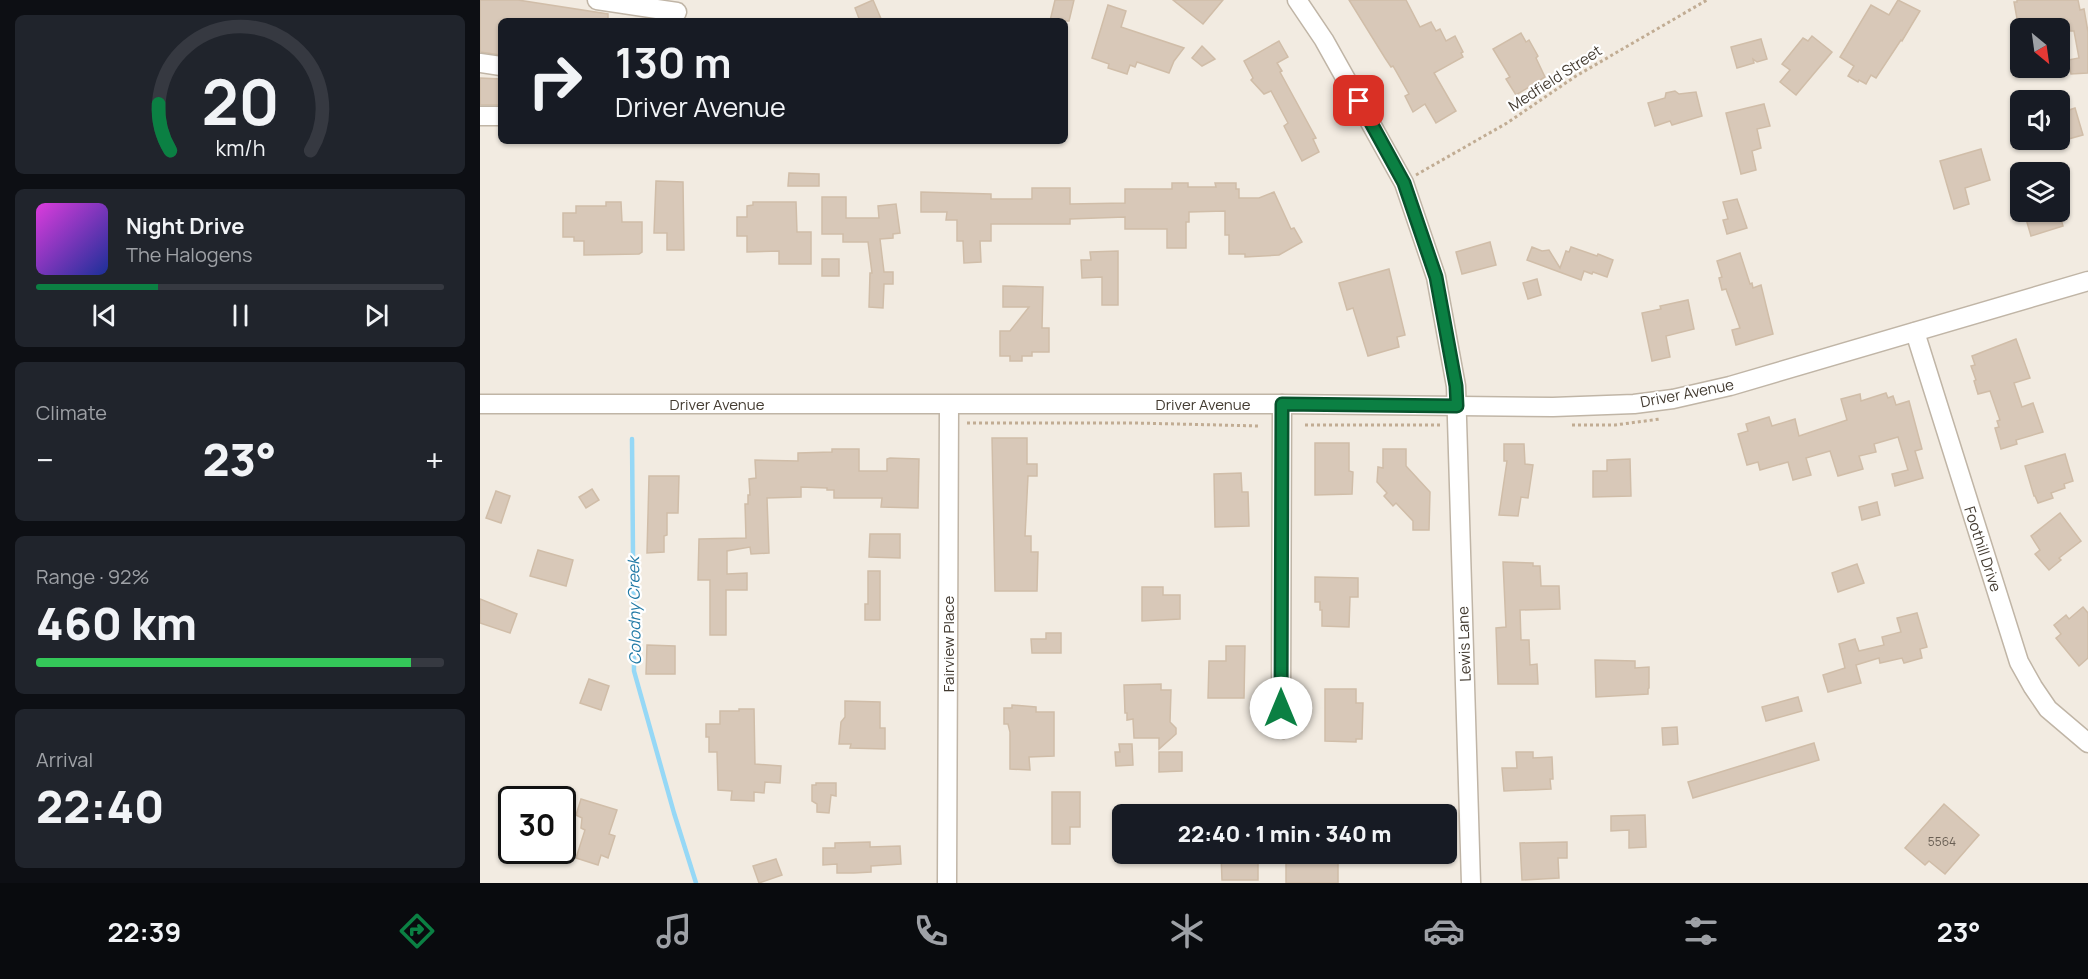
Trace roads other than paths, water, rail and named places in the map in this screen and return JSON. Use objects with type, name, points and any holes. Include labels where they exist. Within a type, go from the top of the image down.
[{"type":"street","points":[[597,0],[677,12]]},
{"type":"street","name":"Lewis Lane","points":[[1297,0],[1324,40],[1404,183],[1436,277],[1456,386],[1471,883]]},
{"type":"street","points":[[480,63],[498,66]]},
{"type":"street","points":[[480,116],[498,116]]},
{"type":"street","name":"Driver Avenue","points":[[480,404],[1606,406],[1673,399],[1730,386],[2088,281]]},
{"type":"street","name":"Foothill Drive","points":[[1915,332],[2019,662],[2032,687],[2048,709],[2088,743]]},
{"type":"street","points":[[1282,404],[1281,708],[1283,729]]},
{"type":"street","name":"Fairview Place","points":[[947,883],[949,405]]},
{"type":"waterway","name":"Colodny Creek","points":[[632,439],[634,671],[696,883]]}]
